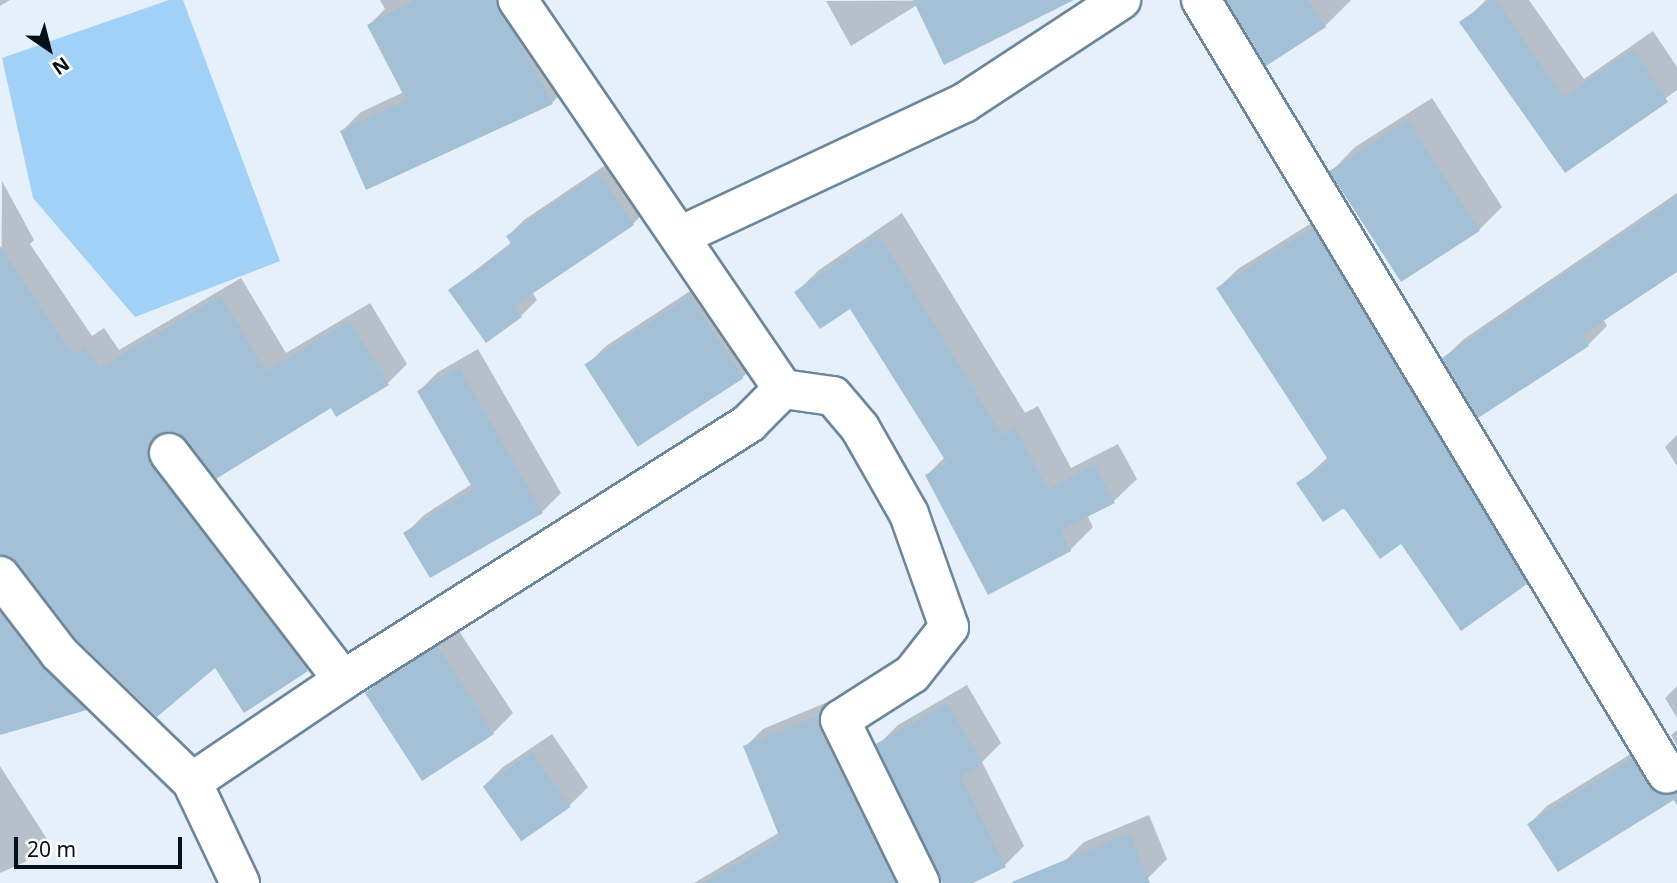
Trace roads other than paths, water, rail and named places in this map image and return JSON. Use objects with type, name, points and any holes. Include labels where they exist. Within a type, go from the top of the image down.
[{"type":"street","points":[[518,0],[783,389],[833,396],[860,428],[909,514],[949,627],[912,674],[840,720],[920,883]]},
{"type":"street","points":[[680,236],[964,103],[1121,0]]},
{"type":"street","points":[[1201,0],[1667,774]]},
{"type":"street","points":[[192,782],[343,680],[749,423],[783,389]]},
{"type":"street","points":[[169,453],[343,680]]},
{"type":"street","points":[[1,579],[59,653],[192,782],[240,883]]},
{"type":"water","points":[[169,0],[183,0],[280,261],[135,317],[33,198],[2,58]]}]
